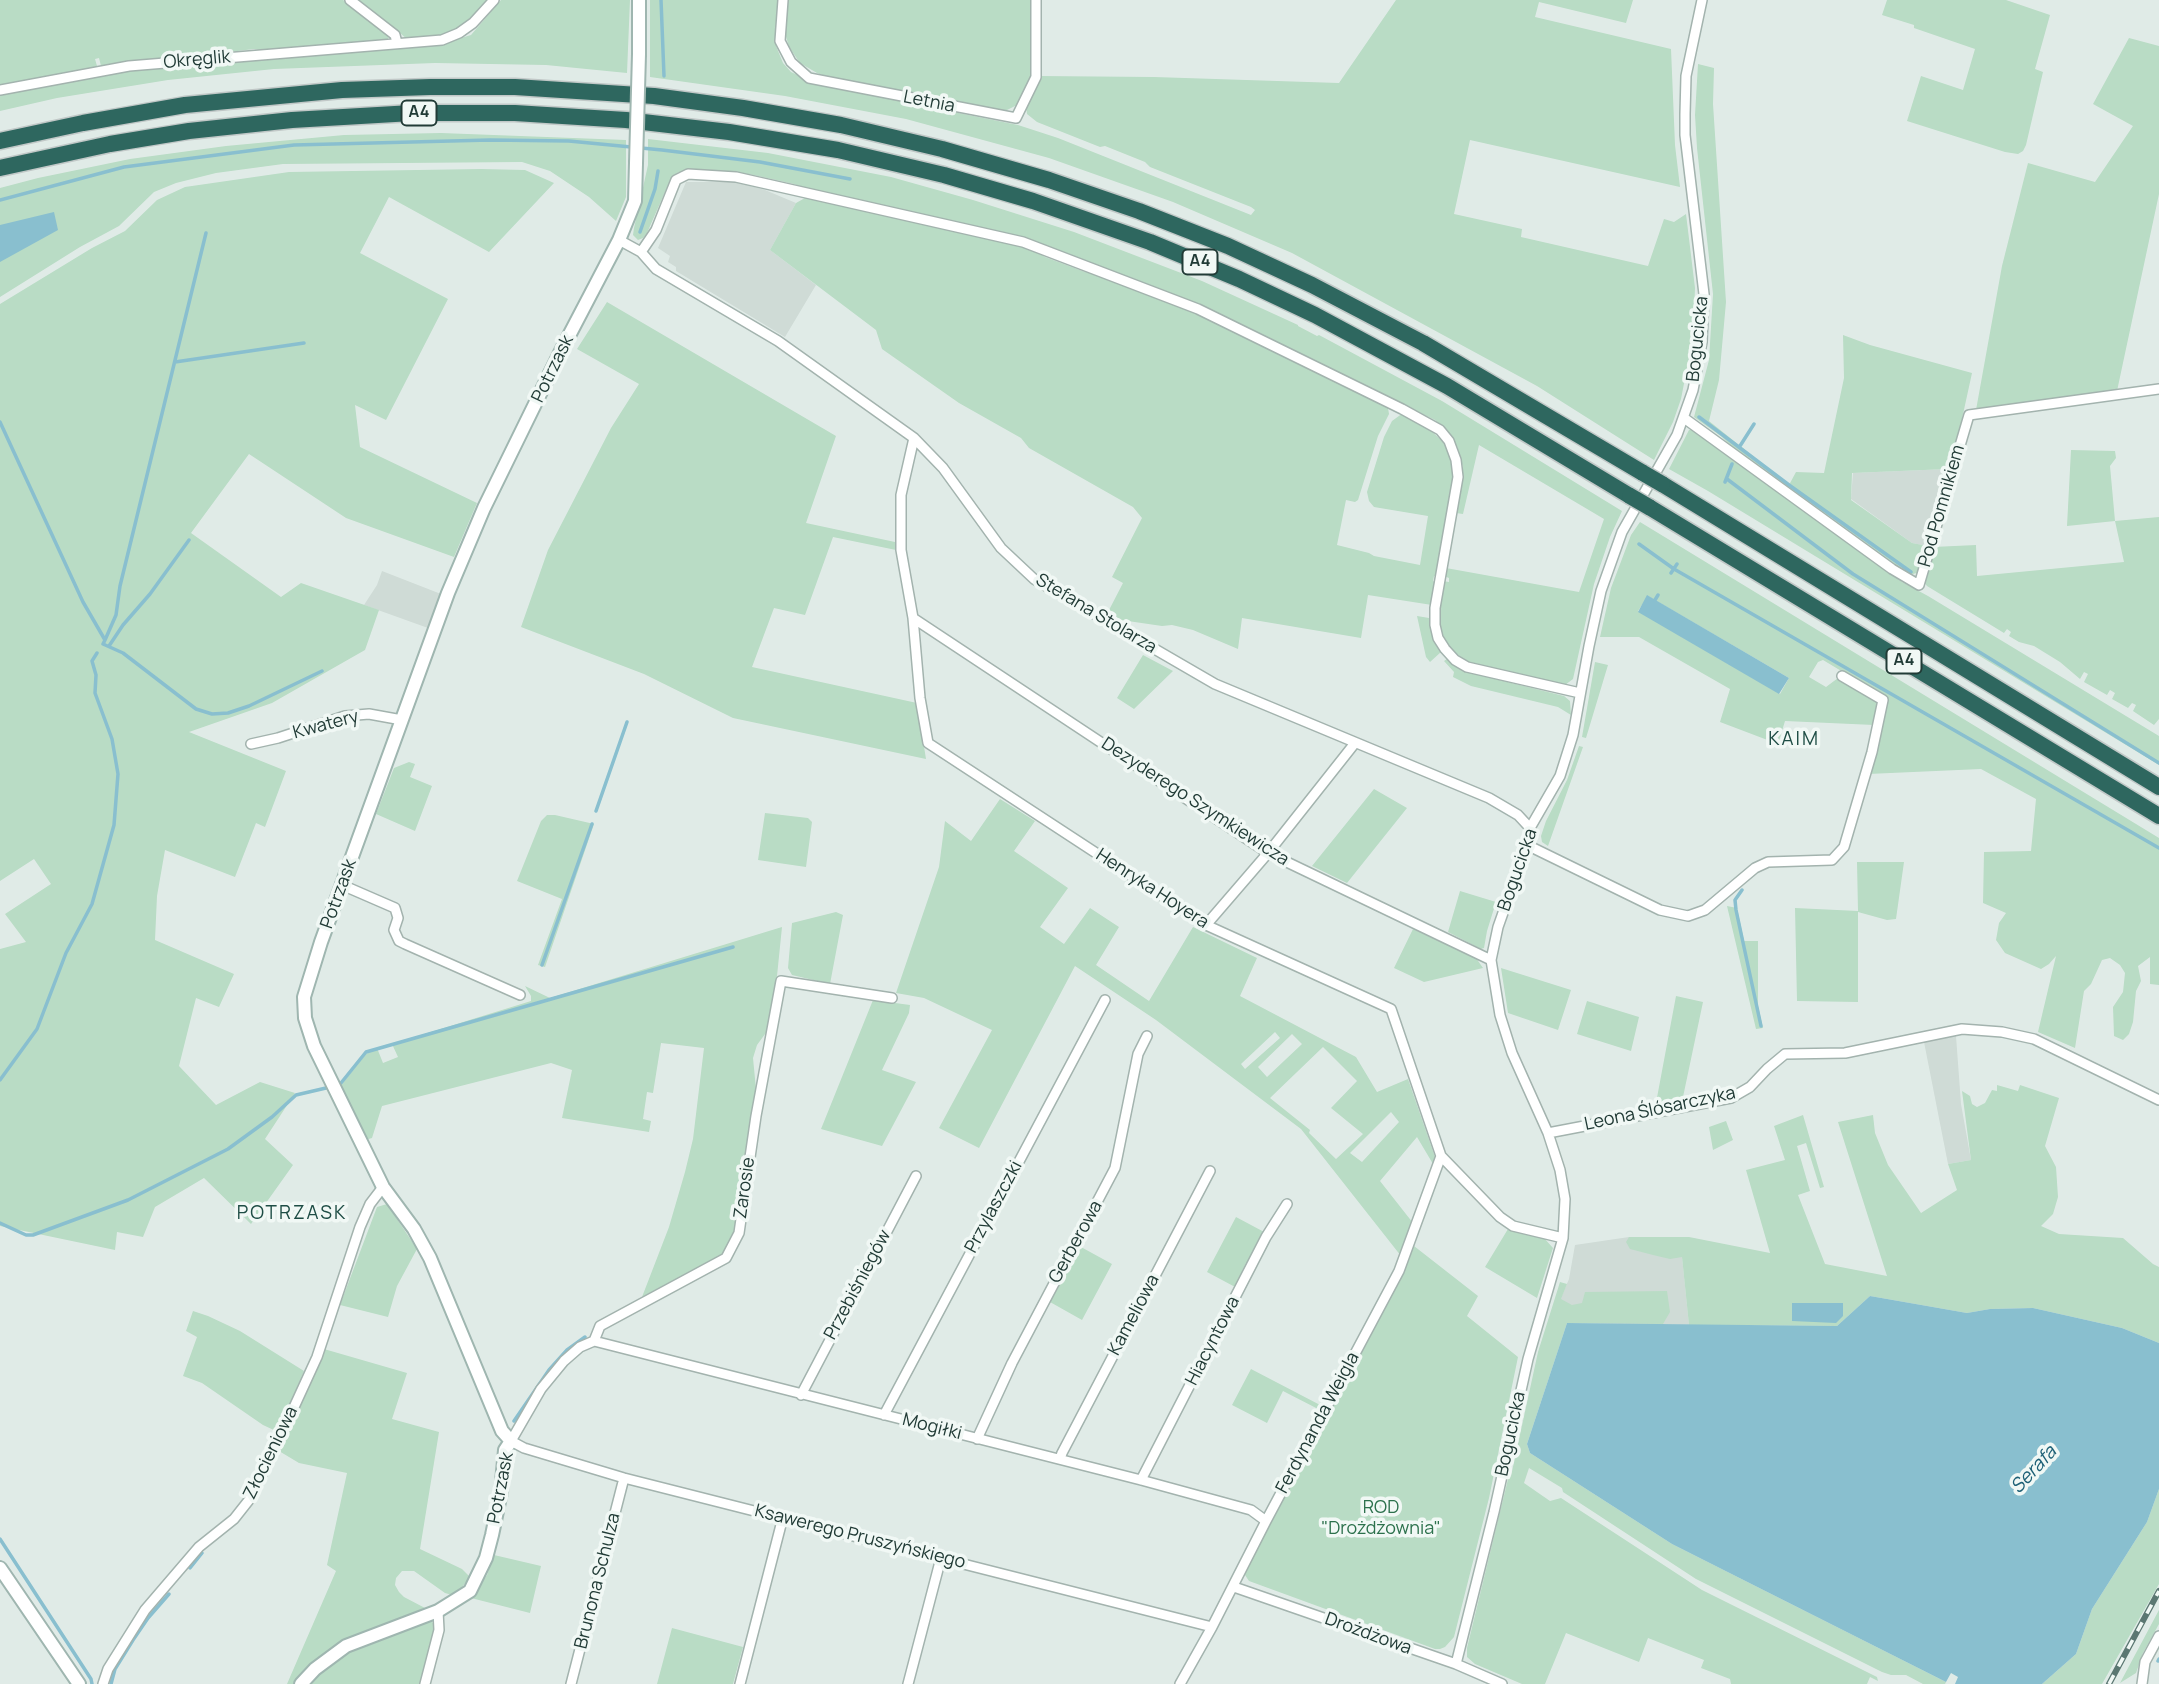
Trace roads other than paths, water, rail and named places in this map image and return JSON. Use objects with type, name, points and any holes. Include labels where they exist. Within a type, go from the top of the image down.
[{"type":"highway","name":"A4","points":[[0,141],[83,122],[185,105],[318,92],[430,87],[515,87],[654,96],[841,125],[943,149],[1049,180],[1151,215],[1228,246],[1423,343],[1662,484],[2159,786]]},
{"type":"highway","name":"A4","points":[[0,169],[110,144],[189,131],[292,120],[412,113],[515,113],[626,120],[729,132],[838,150],[944,175],[1033,201],[1150,242],[1239,279],[1315,315],[1435,379],[2159,816]]},
{"type":"street","points":[[350,0],[394,35],[397,43]]},
{"type":"street","name":"Okręglik","points":[[0,90],[129,66],[442,40],[473,23],[494,0]]},
{"type":"street","name":"Potrzask","points":[[301,1684],[315,1669],[346,1646],[438,1611],[470,1591],[486,1558],[501,1492],[505,1450],[511,1441],[502,1431],[430,1258],[414,1229],[383,1187],[314,1046],[305,1018],[306,987],[402,719],[484,508],[619,240],[635,201],[639,0]]},
{"type":"street","name":"Letnia","points":[[783,0],[780,41],[791,62],[809,78],[1016,118],[1036,77],[1036,0]]},
{"type":"street","name":"Bogucicka","points":[[1456,1664],[1528,1359],[1563,1238],[1565,1199],[1560,1170],[1548,1133],[1512,1053],[1500,1016],[1491,960],[1498,927],[1527,845],[1530,828],[1560,776],[1573,735],[1601,591],[1622,532],[1668,452],[1684,418],[1693,390],[1704,318],[1703,272],[1685,135],[1685,114],[1686,76],[1702,0]]},
{"type":"street","points":[[640,252],[656,230],[676,180],[688,174],[736,177],[1023,242],[1198,309],[1440,430],[1449,441],[1456,460],[1458,477],[1435,608],[1438,638],[1455,660],[1467,667],[1580,693]]},
{"type":"street","name":"Stefana Stolarza","points":[[619,240],[640,252],[656,269],[778,341],[914,438],[943,468],[1001,548],[1034,579],[1214,684],[1489,798],[1518,816],[1530,828]]},
{"type":"street","name":"Pod Pomnikiem","points":[[1684,418],[1892,569],[1919,585],[1969,415],[2159,389]]},
{"type":"street","name":"Henryka Hoyera","points":[[914,438],[901,495],[901,550],[913,618],[920,698],[928,743],[1206,925],[1391,1009],[1441,1156],[1500,1217],[1513,1226],[1563,1238]]},
{"type":"street","name":"Dezyderego Szymkiewicza","points":[[913,618],[1268,853],[1491,960]]},
{"type":"street","points":[[1527,845],[1660,910],[1688,916],[1705,910],[1755,868],[1768,862],[1832,860],[1844,847],[1872,752],[1883,700],[1842,676]]},
{"type":"street","name":"Kwatery","points":[[251,744],[345,716],[369,714],[402,719]]},
{"type":"street","points":[[1206,925],[1268,853],[1355,743]]},
{"type":"street","points":[[342,885],[395,908],[398,918],[394,930],[399,940],[405,944],[520,995]]},
{"type":"street","name":"Zarosie","points":[[511,1441],[541,1389],[564,1361],[580,1347],[594,1341],[600,1326],[726,1258],[739,1233],[756,1116],[781,981],[892,998]]},
{"type":"street","name":"Przylaszczki","points":[[884,1415],[1105,1000]]},
{"type":"street","name":"Leona Ślósarczyka","points":[[1548,1133],[1731,1098],[1750,1087],[1780,1057],[1790,1053],[1845,1053],[1952,1030],[1983,1030],[2023,1036],[2041,1042],[2159,1100]]},
{"type":"street","name":"Gerberowa","points":[[977,1439],[1013,1363],[1115,1168],[1138,1054],[1147,1036]]},
{"type":"street","name":"Ferdynanda Weigla","points":[[1180,1684],[1234,1587],[1266,1521],[1399,1271],[1441,1156]]},
{"type":"street","name":"Kameliowa","points":[[1060,1459],[1210,1171]]},
{"type":"street","name":"Przebiśniegów","points":[[801,1395],[916,1176]]},
{"type":"street","name":"Złocieniowa","points":[[103,1684],[108,1669],[135,1624],[194,1553],[209,1537],[234,1519],[249,1500],[317,1357],[360,1227],[370,1204],[383,1187]]},
{"type":"street","name":"Hiacyntowa","points":[[1141,1480],[1266,1237],[1287,1204]]},
{"type":"street","name":"Mogiłki","points":[[594,1341],[1141,1480],[1251,1510],[1266,1521]]},
{"type":"street","name":"Ksawerego Pruszyńskiego","points":[[511,1441],[524,1448],[624,1478],[1212,1627]]},
{"type":"street","name":"Brunona Schulza","points":[[571,1684],[624,1478]]},
{"type":"street","points":[[740,1684],[783,1517]]},
{"type":"street","points":[[908,1684],[941,1558]]},
{"type":"street","points":[[0,1568],[79,1684]]},
{"type":"street","name":"Drożdżowa","points":[[1234,1587],[1456,1664],[1502,1684]]},
{"type":"street","points":[[425,1684],[439,1630],[438,1611]]},
{"type":"street","points":[[2143,1684],[2145,1662],[2159,1636]]},
{"type":"water","points":[[54,212],[58,230],[0,262],[0,225]]},
{"type":"water","points":[[1647,595],[1789,678],[1779,694],[1638,612]]},
{"type":"water","name":"Serafa","points":[[1870,1296],[1967,1313],[1990,1309],[2033,1308],[2122,1328],[2159,1343],[2159,1489],[2147,1522],[2092,1609],[2076,1654],[2042,1684],[1955,1684],[1958,1677],[1951,1673],[1946,1682],[1672,1544],[1530,1453],[1527,1444],[1567,1323],[1837,1326]]},
{"type":"water","points":[[1792,1303],[1843,1303],[1843,1316],[1836,1323],[1792,1321]]},
{"type":"waterway","points":[[661,0],[664,76]]},
{"type":"waterway","points":[[0,200],[124,167],[294,145],[490,140],[569,141],[662,150],[760,162],[850,179]]},
{"type":"waterway","points":[[640,232],[655,189],[658,171]]},
{"type":"waterway","points":[[105,640],[116,615],[120,586],[206,233]]},
{"type":"waterway","points":[[175,362],[304,343]]},
{"type":"waterway","points":[[1699,417],[1911,572]]},
{"type":"waterway","points":[[0,422],[83,602],[105,640],[103,644],[123,653],[196,709],[212,714],[228,713],[249,706],[322,671]]},
{"type":"waterway","points":[[1740,446],[1754,424]]},
{"type":"waterway","points":[[1725,482],[1732,464]]},
{"type":"waterway","points":[[1727,479],[1853,574],[2159,763]]},
{"type":"waterway","points":[[109,646],[189,540]]},
{"type":"waterway","points":[[1639,544],[1674,569],[2159,848]]},
{"type":"waterway","points":[[1671,573],[1677,564]]},
{"type":"waterway","points":[[1655,600],[1658,595]]},
{"type":"waterway","points":[[0,1080],[37,1029],[66,953],[92,904],[114,825],[118,774],[112,739],[95,693],[96,675],[92,661],[97,653]]},
{"type":"waterway","points":[[596,811],[627,722]]},
{"type":"waterway","points":[[542,965],[592,824]]},
{"type":"waterway","points":[[1742,890],[1735,900],[1736,910],[1761,1026]]},
{"type":"waterway","points":[[341,1083],[366,1052],[733,947]]},
{"type":"waterway","points":[[0,1223],[26,1235],[33,1235],[128,1200],[228,1149],[272,1117],[296,1095],[326,1088]]},
{"type":"waterway","points":[[514,1421],[549,1370],[567,1350],[585,1337]]},
{"type":"waterway","points":[[0,1539],[92,1684]]},
{"type":"waterway","points":[[190,1568],[202,1553]]},
{"type":"waterway","points":[[111,1684],[115,1669],[133,1640],[169,1594]]},
{"type":"railway","points":[[2109,1684],[2159,1591]]},
{"type":"district","name":"KAIM","points":[[1794,740]]},
{"type":"district","name":"POTRZASK","points":[[292,1214]]},
{"type":"park label","name":"ROD \"Drożdżownia\"","points":[[1381,1518]]}]
